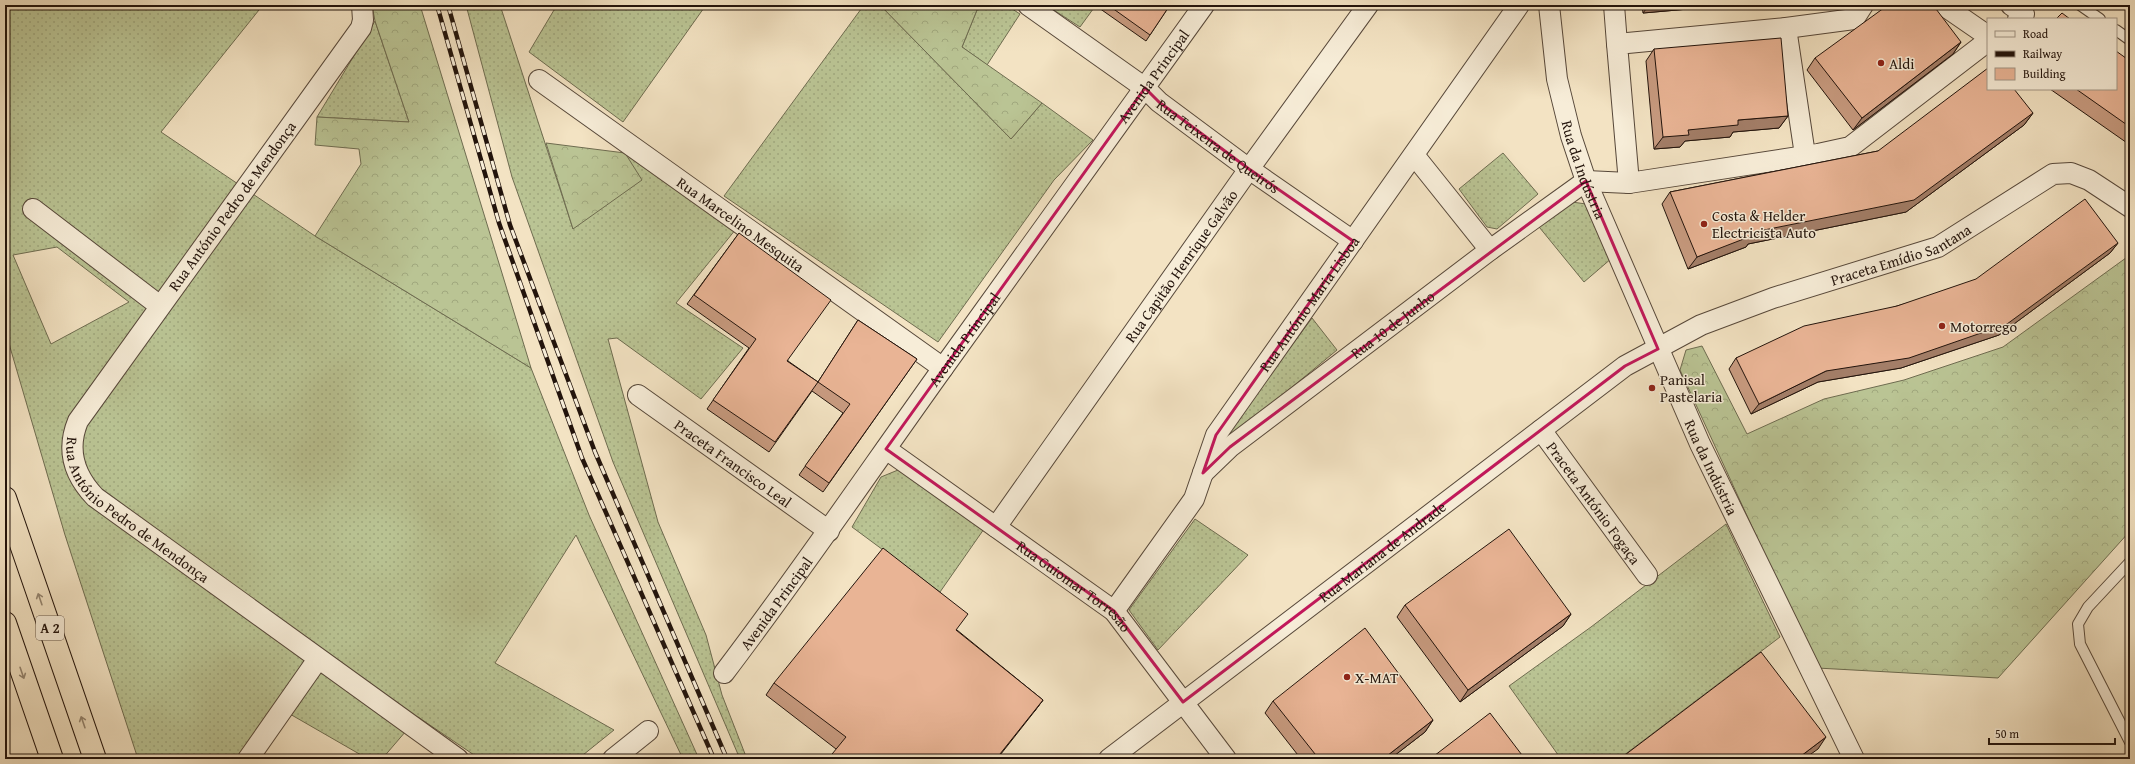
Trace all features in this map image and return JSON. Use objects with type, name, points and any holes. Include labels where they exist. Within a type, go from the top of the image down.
[{"type":"highway","name":"A 2","points":[[5,498],[95,759]]},
{"type":"highway","points":[[5,623],[52,759]]},
{"type":"street","name":"Rua António Pedro de Mendonça","points":[[362,5],[363,20],[361,28],[78,421],[72,439],[74,467],[78,476],[95,497],[458,759]]},
{"type":"street","name":"Rua Teixeira de Queirós","points":[[1028,5],[1145,88],[1159,102],[1249,169],[1353,241]]},
{"type":"street","name":"Avenida Principal","points":[[724,673],[829,531],[943,368],[1204,5]]},
{"type":"street","name":"Rua Capitão Henrique Galvão","points":[[996,527],[1249,169],[1368,5]]},
{"type":"street","name":"Rua António Maria Lisboa","points":[[1114,611],[1194,500],[1216,435],[1519,5]]},
{"type":"street","name":"Rua da Indústria","points":[[1549,5],[1557,79],[1571,136],[1586,181],[1700,444],[1823,699],[1854,759]]},
{"type":"street","points":[[1614,5],[1629,183]]},
{"type":"street","points":[[1617,44],[1786,28],[1854,19],[1863,5]]},
{"type":"street","points":[[1943,5],[1987,35]]},
{"type":"street","points":[[2011,5],[2024,14],[2019,18]]},
{"type":"street","points":[[1786,28],[1805,155]]},
{"type":"street","points":[[1586,181],[1629,183],[1850,147],[1987,42]]},
{"type":"street","name":"Rua Marcelino Mesquita","points":[[539,80],[943,368]]},
{"type":"street","points":[[1414,155],[1490,250]]},
{"type":"street","name":"Praceta Emídio Santana","points":[[1658,349],[1701,325],[1773,298],[1938,247],[2053,174],[2071,172],[2089,180],[2130,207]]},
{"type":"street","name":"Rua 10 de Junho","points":[[1203,473],[1230,447],[1490,250],[1586,181]]},
{"type":"street","points":[[33,209],[160,306]]},
{"type":"street","name":"Rua Mariana de Andrade","points":[[1109,759],[1626,366],[1658,349]]},
{"type":"street","name":"Praceta Francisco Leal","points":[[638,395],[829,531]]},
{"type":"street","name":"Praceta António Fogaça","points":[[1541,430],[1647,575]]},
{"type":"street","name":"Rua Guiomar Torresão","points":[[886,449],[1114,611],[1226,759]]},
{"type":"street","points":[[248,759],[318,659]]},
{"type":"street","points":[[613,759],[648,731]]},
{"type":"lane","points":[[2080,5],[2099,18]]},
{"type":"lane","points":[[2117,31],[2130,40]]},
{"type":"lane","points":[[2130,562],[2088,607],[2078,624],[2080,644],[2130,742]]},
{"type":"highlighted area","points":[[1145,88],[1159,102],[1249,169],[1353,241],[1216,435],[1203,473],[1230,447],[1586,181],[1658,349],[1625,366],[1183,702],[1114,611],[886,449]]},
{"type":"green space","points":[[5,5],[263,5],[161,132],[315,236],[531,368],[589,515],[699,759],[683,759],[576,535],[495,663],[614,730],[578,759],[480,759],[418,717],[382,759],[368,759],[276,706],[237,759],[138,759],[65,535],[5,330]],"holes":[[[57,247],[129,302],[51,344],[13,255]]]},
{"type":"green space","points":[[372,5],[420,5],[531,368],[315,236],[361,164],[359,149],[315,145],[317,117],[409,122],[375,21]]},
{"type":"green space","points":[[466,5],[500,5],[573,229],[625,153],[736,229],[676,303],[743,348],[701,399],[617,338],[608,339],[658,522],[706,635],[722,695],[747,759],[740,759],[613,462],[512,177]]},
{"type":"green space","points":[[557,5],[706,5],[623,122],[529,52]]},
{"type":"green space","points":[[864,5],[880,5],[1011,139],[1042,103],[1093,140],[1054,180],[938,342],[724,196]]},
{"type":"green space","points":[[880,5],[979,5],[962,47],[1042,103],[1011,139]]},
{"type":"green space","points":[[979,5],[1006,5],[1020,14],[987,65],[962,47]]},
{"type":"green space","points":[[1046,5],[1096,5],[1080,27]]},
{"type":"green space","points":[[375,21],[409,122],[317,117]]},
{"type":"green space","points":[[546,143],[625,153],[642,180],[573,229]]},
{"type":"green space","points":[[1503,153],[1538,194],[1497,229],[1487,227],[1459,189]]},
{"type":"green space","points":[[1572,202],[1586,204],[1612,258],[1584,282],[1535,222]]},
{"type":"green space","points":[[2130,255],[2130,531],[1998,678],[1817,668],[1680,370],[1686,350],[1702,346],[1747,434],[1824,399],[1904,380],[2003,347]]},
{"type":"green space","points":[[1312,318],[1337,350],[1234,435],[1228,432]]},
{"type":"green space","points":[[898,470],[984,529],[940,592],[852,527],[881,477]]},
{"type":"green space","points":[[1195,519],[1248,555],[1158,650],[1129,610]]},
{"type":"green space","points":[[1726,524],[1780,637],[1619,759],[1561,759],[1509,686],[1591,627]]},
{"type":"building","points":[[1108,5],[1170,5],[1150,35]]},
{"type":"building","name":"Aldi","points":[[1888,5],[1933,5],[1961,42],[1862,118],[1815,58]]},
{"type":"building","points":[[2062,13],[2069,18],[2057,18]]},
{"type":"building","points":[[1781,38],[1788,116],[1738,120],[1738,125],[1688,130],[1689,135],[1663,137],[1654,49]]},
{"type":"building","points":[[2117,52],[2130,61],[2130,127],[2077,90],[2117,90]]},
{"type":"building","points":[[1987,69],[1987,90],[2015,90],[2033,113],[1914,200],[1754,232],[1754,235],[1697,257],[1670,192],[1878,151]]},
{"type":"building","points":[[2085,199],[2118,243],[2007,324],[1909,358],[1826,371],[1759,404],[1736,358],[1804,326],[1897,306],[1976,279]]},
{"type":"building","points":[[739,233],[831,300],[787,361],[818,382],[775,442],[713,400],[756,339],[694,295]]},
{"type":"building","points":[[858,320],[917,359],[829,483],[805,466],[850,404],[818,382]]},
{"type":"building","points":[[1509,529],[1571,614],[1468,690],[1405,605]]},
{"type":"building","points":[[883,548],[968,614],[956,630],[1043,700],[996,759],[828,759],[846,737],[774,683]]},
{"type":"building","name":"X-MAT","points":[[1365,628],[1433,720],[1383,759],[1319,759],[1273,701]]},
{"type":"building","points":[[1761,652],[1826,737],[1797,759],[1621,758]]},
{"type":"building","points":[[1490,713],[1525,759],[1430,759]]},
{"type":"railway","points":[[437,5],[499,223],[582,458],[714,759]]},
{"type":"railway","points":[[448,5],[510,225],[595,452],[727,759]]},
{"type":"place","name":"Aldi","points":[[1881,63]]},
{"type":"place","name":"Costa & Helder Electricista Auto","points":[[1704,224]]},
{"type":"place","name":"Motorrego","points":[[1942,326]]},
{"type":"place","name":"Panisal Pastelaria","points":[[1652,388]]},
{"type":"place","name":"X-MAT","points":[[1347,677]]}]
